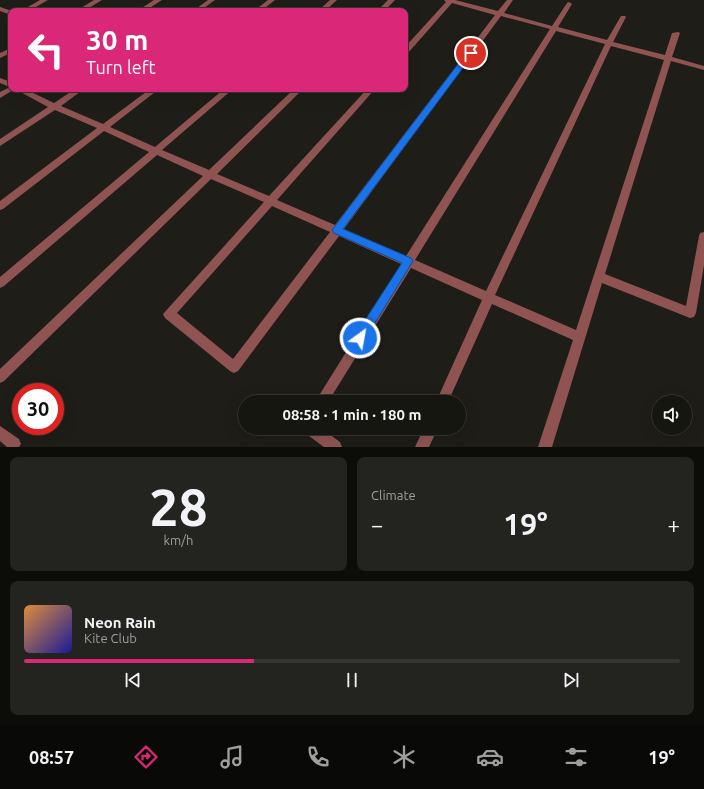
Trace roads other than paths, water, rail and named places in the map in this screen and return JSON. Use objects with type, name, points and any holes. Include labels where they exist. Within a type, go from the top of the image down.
[{"type":"street","points":[[30,8],[45,0]]},
{"type":"street","points":[[84,8],[99,0]]},
{"type":"street","points":[[145,8],[159,0]]},
{"type":"street","points":[[200,8],[212,0]]},
{"type":"street","points":[[261,8],[272,0]]},
{"type":"street","points":[[325,8],[334,0]]},
{"type":"street","points":[[383,8],[392,0]]},
{"type":"street","points":[[408,48],[450,0],[704,68]]},
{"type":"street","points":[[368,92],[169,314],[234,367],[510,0]]},
{"type":"street","points":[[325,395],[569,4]]},
{"type":"street","points":[[445,395],[489,297],[609,43],[623,17]]},
{"type":"street","points":[[545,447],[676,33]]},
{"type":"street","points":[[25,92],[580,337]]},
{"type":"street","points":[[0,143],[75,92]]},
{"type":"street","points":[[0,206],[151,92]]},
{"type":"street","points":[[0,283],[225,92]]},
{"type":"street","points":[[0,377],[296,92]]},
{"type":"street","points":[[598,276],[690,313],[704,236]]},
{"type":"street","points":[[0,433],[14,444]]},
{"type":"street","points":[[319,435],[335,447]]},
{"type":"street","points":[[422,447],[428,435]]}]
